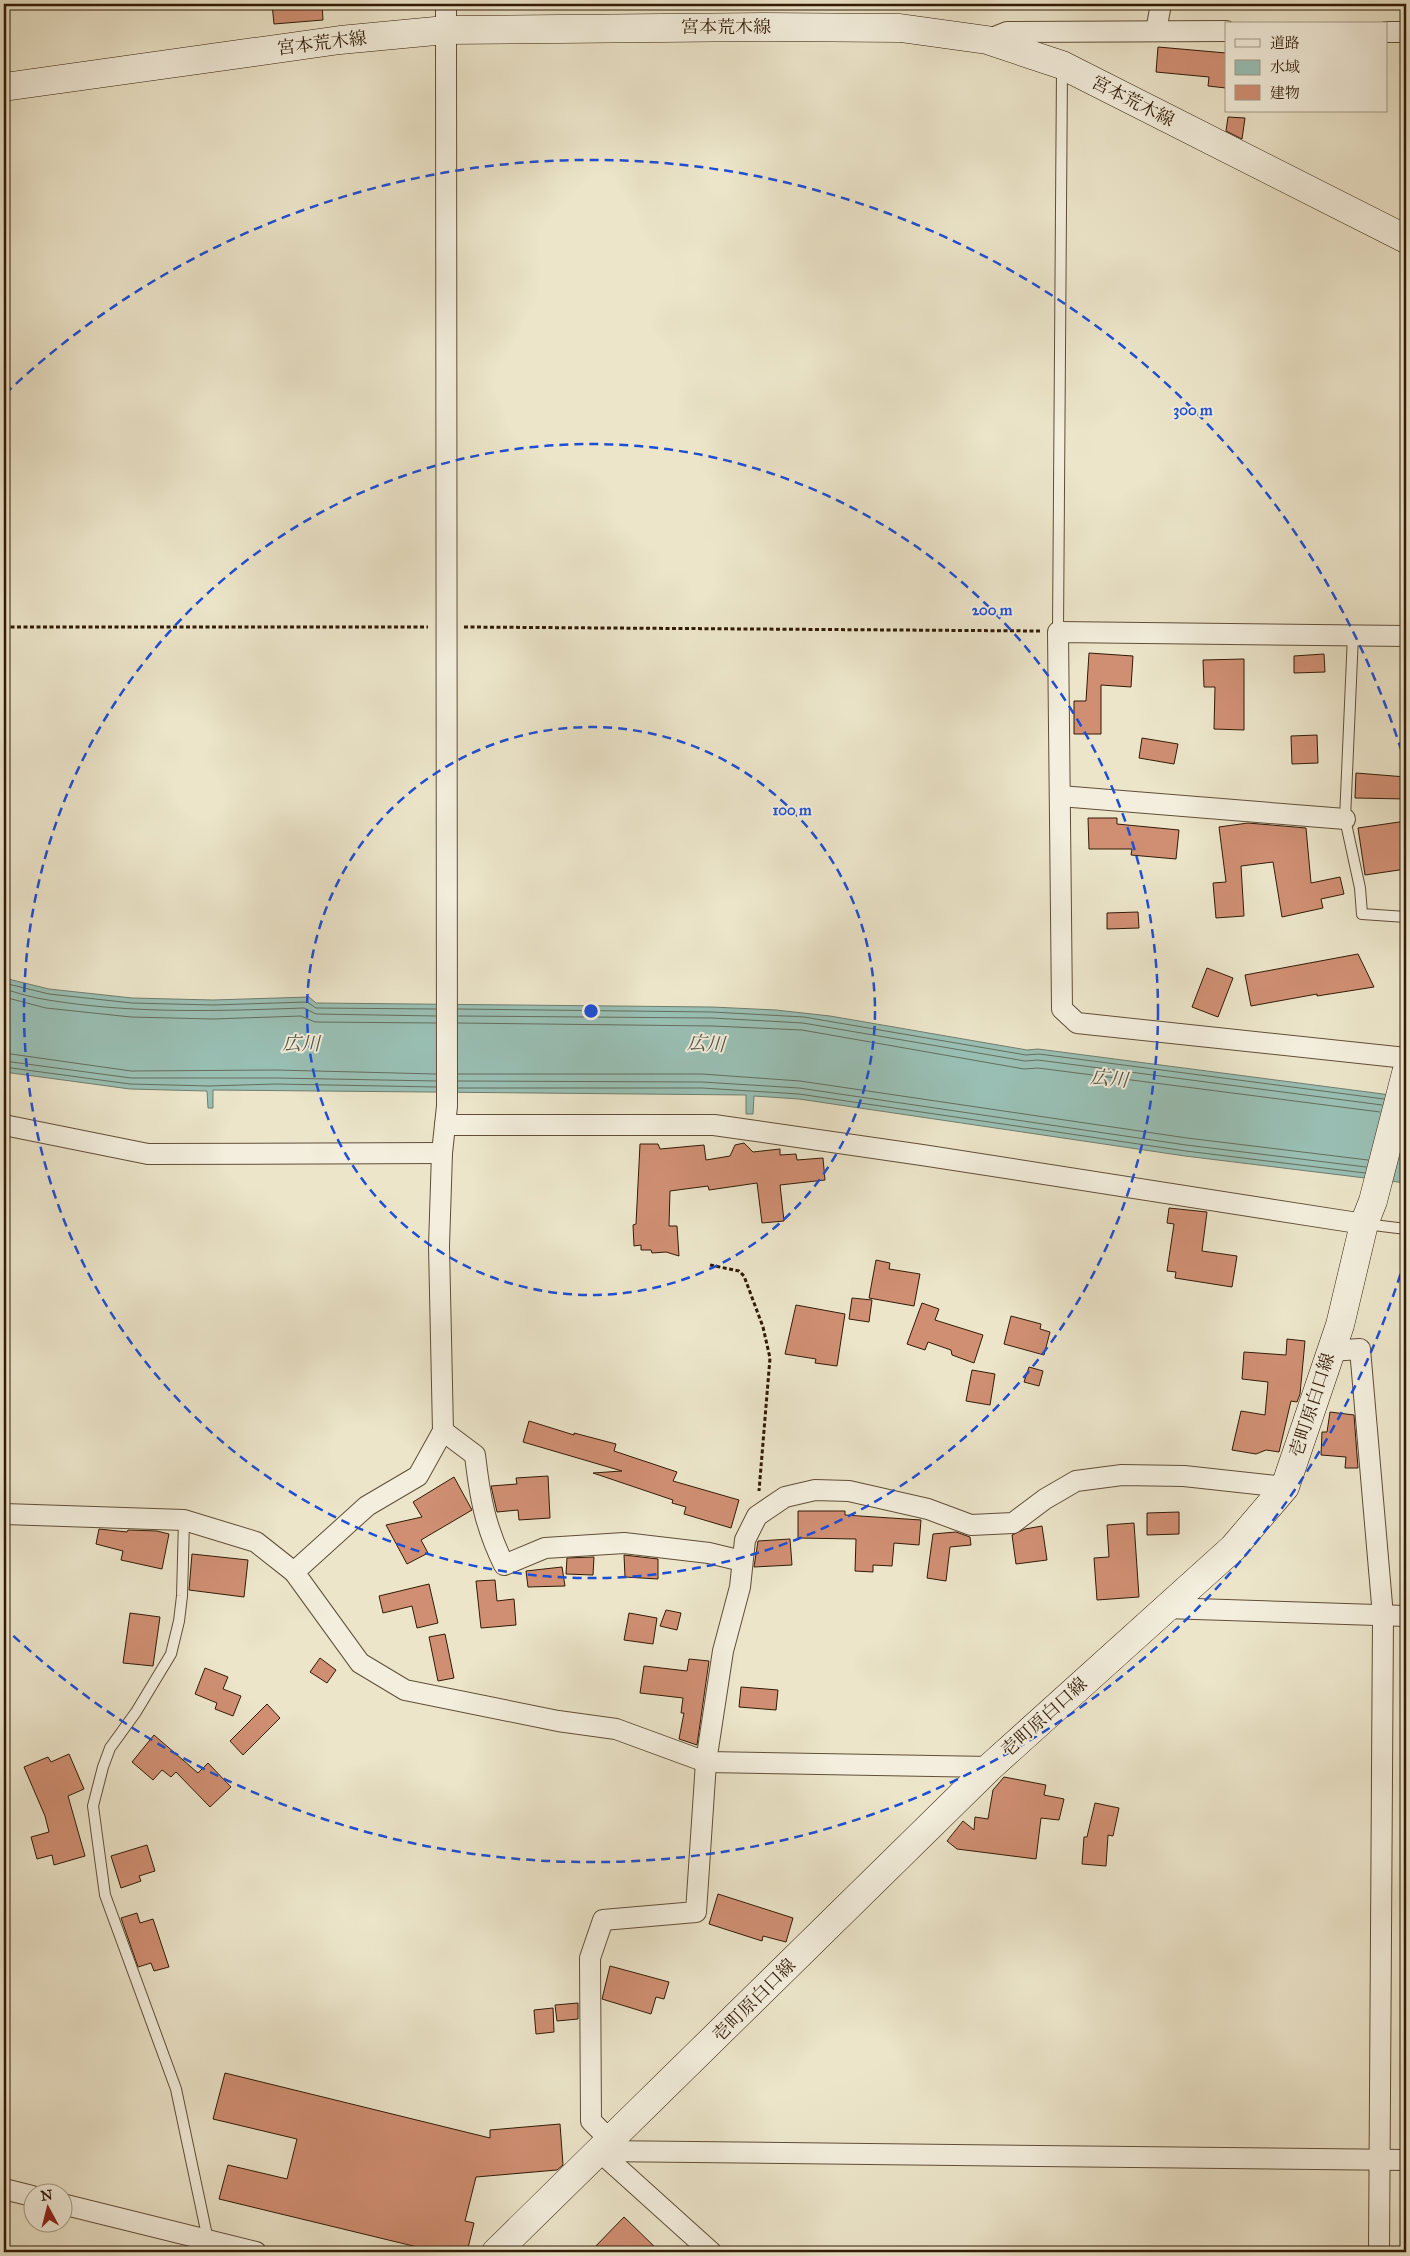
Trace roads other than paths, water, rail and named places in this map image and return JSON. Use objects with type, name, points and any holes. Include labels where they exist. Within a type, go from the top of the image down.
[{"type":"main road","name":"宮本荒木線","points":[[4,87],[340,40],[446,17],[900,28],[986,40],[1062,65],[1406,239]]},
{"type":"main road","name":"壱町原白口線","points":[[496,2252],[990,1767],[1232,1548],[1285,1487],[1340,1325],[1368,1212],[1406,1073]]},
{"type":"street","points":[[1156,31],[1161,4]]},
{"type":"street","points":[[294,1572],[367,1506],[418,1476],[443,1431],[439,1246],[442,1153],[446,1115],[447,963],[446,17]]},
{"type":"street","points":[[986,40],[1006,32],[1225,31]]},
{"type":"street","points":[[1388,32],[1406,32]]},
{"type":"street","points":[[1406,636],[1058,632],[1062,1009],[1077,1023],[1406,1058]]},
{"type":"street","points":[[1060,796],[1345,819]]},
{"type":"street","points":[[446,1115],[714,1125],[922,1155],[1368,1212]]},
{"type":"street","points":[[4,1125],[148,1154],[442,1153]]},
{"type":"street","points":[[1330,1350],[1360,1349],[1383,1616],[1379,2252]]},
{"type":"street","points":[[443,1431],[475,1455],[481,1504],[491,1537],[504,1565],[545,1548],[624,1543],[709,1553],[742,1561]]},
{"type":"street","points":[[711,2252],[605,2146],[591,2121],[590,1958],[603,1920],[696,1912],[706,1762],[723,1651],[740,1587],[745,1540],[757,1516],[785,1497],[815,1490],[849,1491],[928,1509],[971,1525],[1013,1523],[1045,1499],[1076,1481],[1122,1475],[1184,1476],[1285,1487]]},
{"type":"street","points":[[4,1514],[184,1520],[256,1542],[294,1572],[360,1663],[405,1690],[558,1721],[616,1729],[706,1762],[990,1767]]},
{"type":"street","points":[[1165,1608],[1406,1616]]},
{"type":"street","points":[[605,2146],[1406,2160]]},
{"type":"street","points":[[4,2189],[22,2194]]},
{"type":"street","points":[[72,2206],[256,2252]]},
{"type":"lane","points":[[1058,632],[1062,65]]},
{"type":"lane","points":[[1353,635],[1345,819],[1360,888],[1362,914],[1406,917]]},
{"type":"lane","points":[[1368,1212],[1406,1229]]},
{"type":"lane","points":[[184,1520],[182,1596],[179,1620],[171,1654],[136,1712],[110,1748],[93,1806],[105,1895],[176,2089],[208,2240]]},
{"type":"water","name":"広川","points":[[4,978],[49,989],[132,998],[213,1000],[309,997],[316,1003],[712,1007],[776,1010],[830,1016],[1027,1050],[1038,1049],[1406,1097],[1406,1183],[1185,1156],[799,1099],[754,1096],[753,1114],[746,1114],[746,1095],[213,1090],[213,1108],[208,1108],[207,1091],[130,1089],[4,1072]]}]
